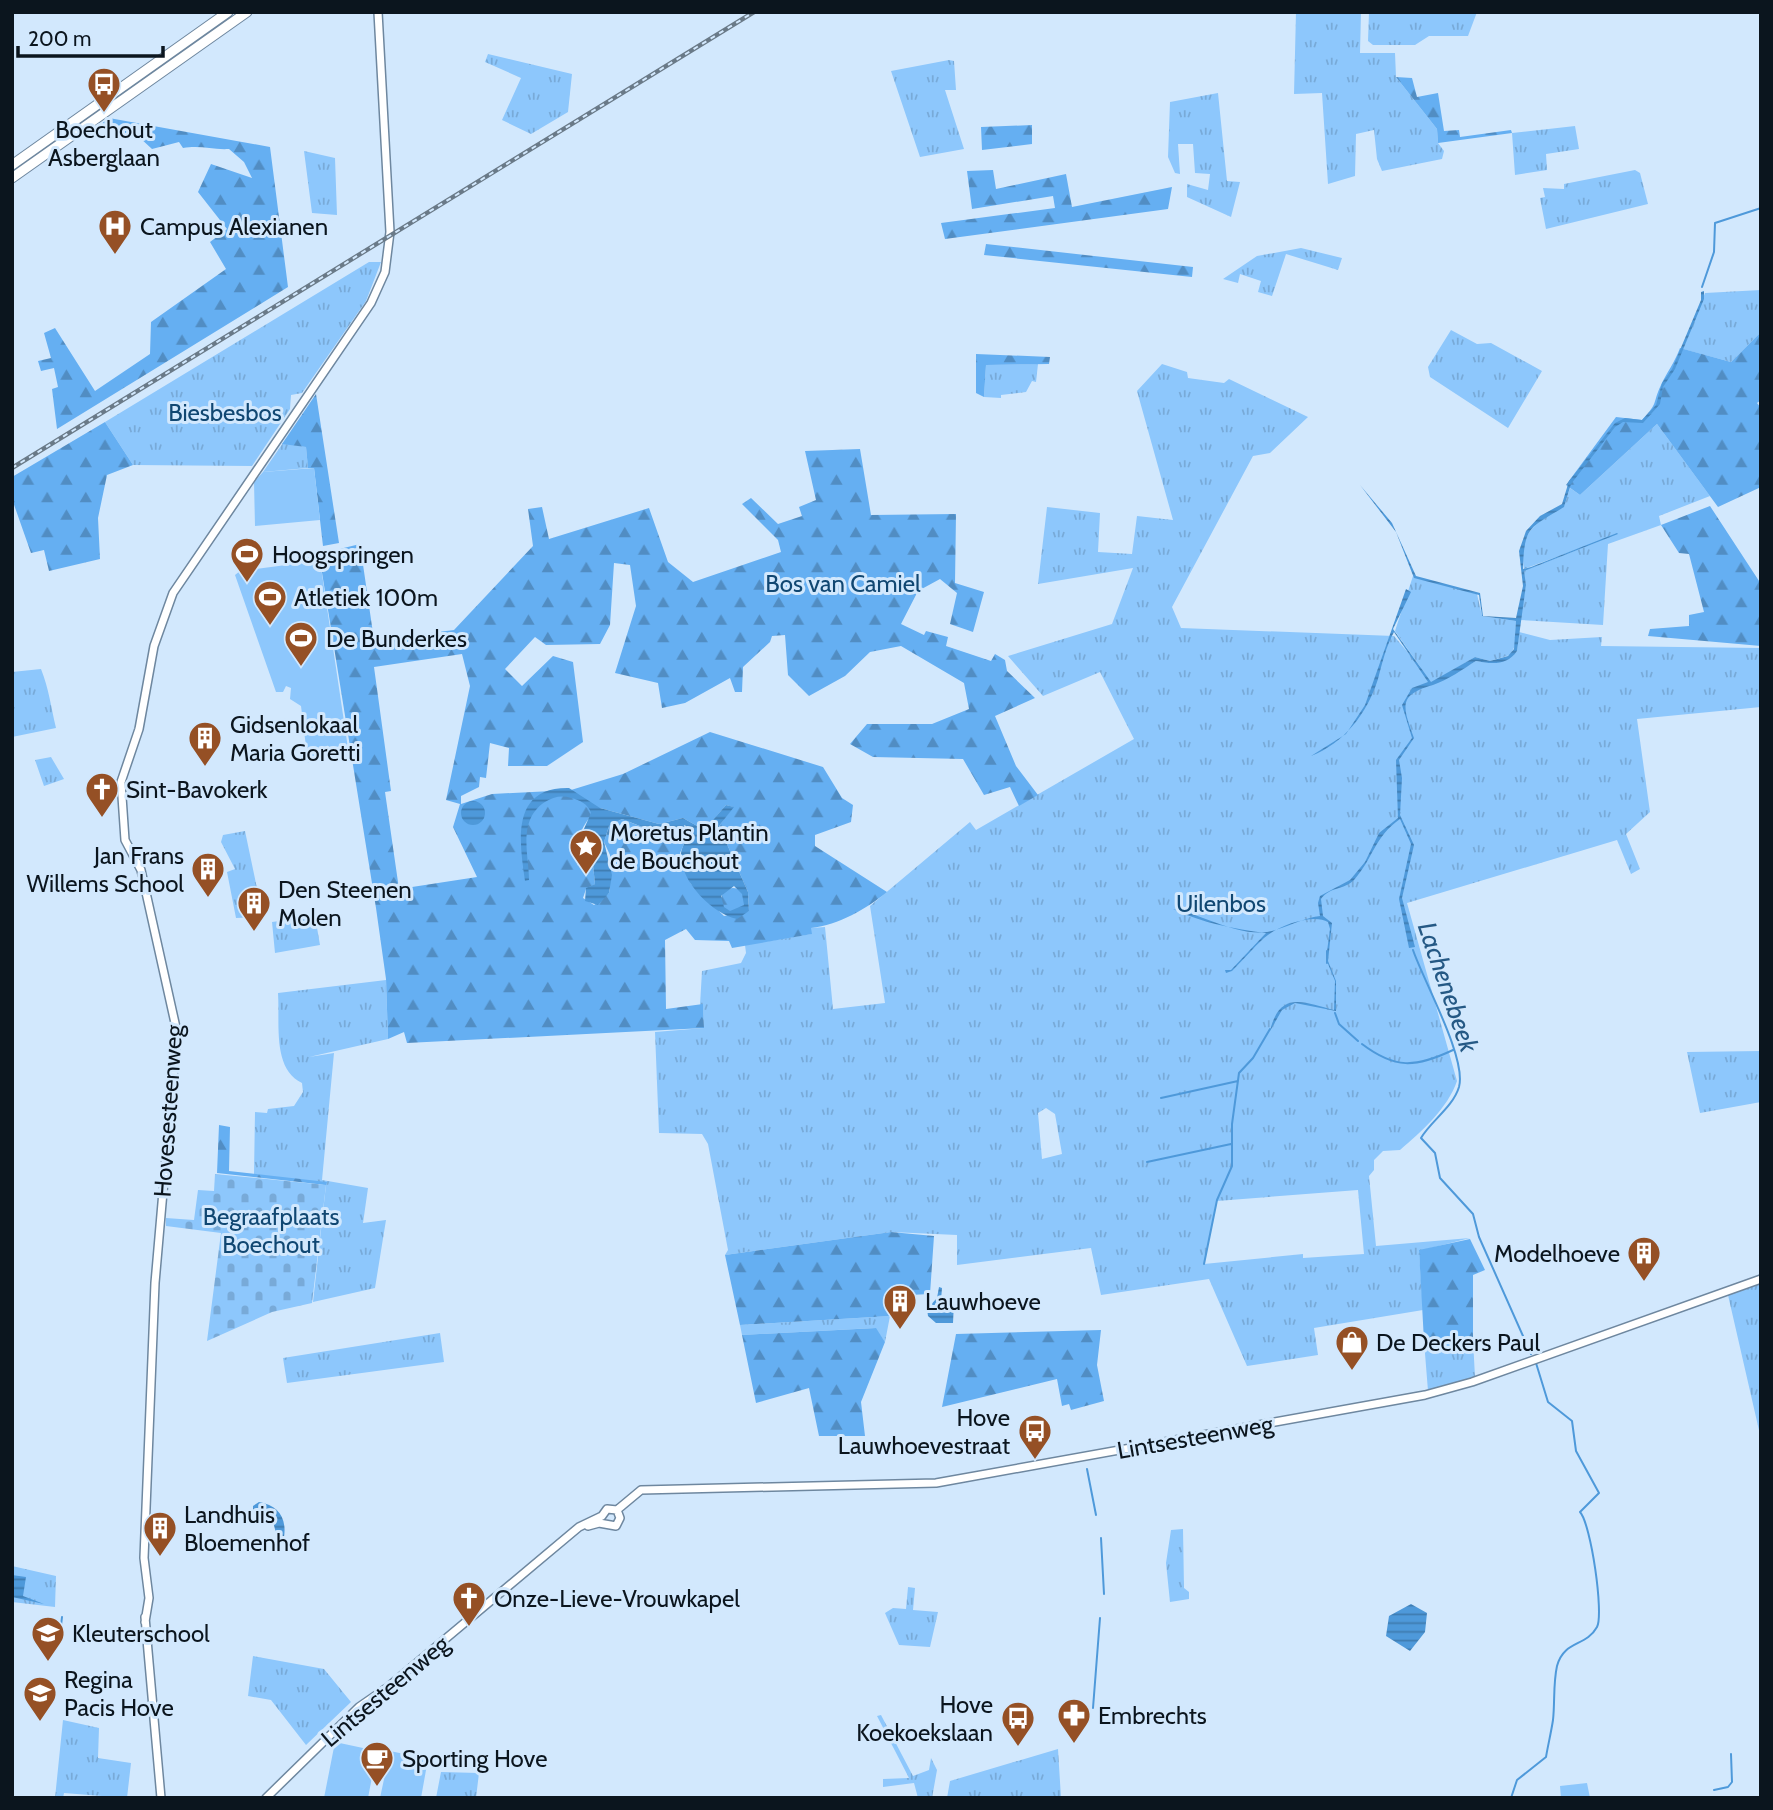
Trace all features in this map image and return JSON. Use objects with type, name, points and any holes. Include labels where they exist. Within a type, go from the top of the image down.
[{"type":"main road","points":[[12,165],[228,12]]},
{"type":"main road","points":[[12,178],[247,12]]},
{"type":"street","name":"Hovesesteenweg","points":[[161,1798],[145,1622],[145,1582],[152,1362],[166,1132],[177,1032],[175,1012],[140,865],[125,840],[121,782],[139,729],[154,646],[173,593],[371,303],[385,272],[390,245],[390,206],[378,12]]},
{"type":"street","name":"Lintsesteenweg","points":[[617,1510],[637,1492],[653,1488],[936,1483],[1425,1395],[1472,1382],[1761,1279]]},
{"type":"street","name":"Lintsesteenweg","points":[[266,1798],[359,1707],[388,1687],[572,1535],[602,1519],[609,1508],[617,1510],[620,1516],[618,1524],[612,1527],[602,1519]]},
{"type":"green space","points":[[1296,12],[1361,12],[1360,53],[1395,53],[1396,77],[1437,129],[1438,143],[1444,151],[1442,159],[1382,171],[1377,159],[1374,130],[1356,134],[1355,176],[1328,184],[1322,93],[1294,94]]},
{"type":"green space","points":[[1369,12],[1477,12],[1468,36],[1429,36],[1415,45],[1373,45],[1368,41]]},
{"type":"green space","points":[[488,54],[572,74],[568,112],[531,134],[502,120],[521,78],[485,62]]},
{"type":"green space","points":[[954,61],[956,90],[945,90],[964,149],[920,157],[891,71]]},
{"type":"green space","points":[[1396,77],[1412,78],[1417,97],[1438,93],[1444,131],[1459,130],[1460,137],[1511,130],[1512,133],[1438,143],[1437,129]]},
{"type":"green space","points":[[1218,93],[1227,181],[1240,182],[1231,217],[1187,197],[1187,184],[1208,190],[1210,174],[1195,173],[1193,144],[1178,144],[1180,174],[1175,173],[1168,157],[1170,102]]},
{"type":"green space","points":[[109,118],[270,147],[288,287],[57,429],[52,389],[58,387],[54,368],[41,371],[38,361],[51,358],[44,333],[55,328],[95,391],[150,354],[151,322],[226,269],[210,242],[227,229],[198,192],[211,164],[252,178],[244,162],[229,149],[183,148],[179,142],[152,149],[139,137],[100,125]]},
{"type":"green space","points":[[1032,125],[1032,144],[982,150],[981,127]]},
{"type":"green space","points":[[1575,126],[1579,149],[1546,154],[1547,170],[1515,175],[1512,133]]},
{"type":"green space","points":[[304,151],[335,158],[337,215],[312,213]]},
{"type":"green space","points":[[993,170],[996,189],[1066,174],[1072,207],[1172,187],[1168,209],[945,239],[941,223],[1055,208],[1053,196],[972,209],[967,171]]},
{"type":"green space","points":[[1635,170],[1640,173],[1648,204],[1546,229],[1540,198],[1545,197],[1543,188],[1564,189],[1564,184]]},
{"type":"green space","points":[[986,244],[1193,267],[1192,277],[984,255]]},
{"type":"green space","points":[[1301,248],[1342,258],[1338,270],[1286,254],[1272,296],[1258,292],[1261,281],[1240,274],[1238,283],[1223,279],[1257,256]]},
{"type":"green space","name":"Biesbesbos","points":[[369,262],[381,262],[366,301],[302,393],[291,395],[290,409],[252,466],[133,465],[105,422]]},
{"type":"green space","points":[[1761,290],[1761,332],[1731,362],[1683,349],[1705,293]]},
{"type":"green space","points":[[1451,330],[1477,344],[1491,343],[1542,371],[1508,428],[1430,377],[1428,367]]},
{"type":"green space","points":[[1761,332],[1761,400],[1757,403],[1761,408],[1761,487],[1718,507],[1657,424],[1580,495],[1566,485],[1616,417],[1642,420],[1647,414],[1680,348],[1731,362]]},
{"type":"green space","points":[[976,354],[1050,357],[1049,364],[986,365],[984,397],[976,393]]},
{"type":"green space","points":[[1038,364],[1036,382],[1032,381],[1026,392],[1001,395],[1001,398],[984,397],[986,365]]},
{"type":"green space","name":"Uilenbos","points":[[1162,364],[1187,372],[1188,378],[1224,383],[1229,379],[1308,417],[1270,453],[1253,456],[1172,607],[1181,628],[1394,636],[1421,668],[1395,631],[1413,576],[1477,594],[1482,616],[1516,621],[1515,646],[1510,655],[1490,661],[1475,657],[1433,682],[1434,684],[1476,661],[1493,663],[1508,658],[1517,651],[1519,632],[1550,640],[1602,637],[1601,646],[1761,648],[1761,707],[1637,719],[1650,812],[1626,834],[1640,869],[1631,874],[1617,840],[1407,903],[1457,1081],[1447,1101],[1433,1119],[1400,1150],[1383,1151],[1374,1160],[1374,1170],[1369,1176],[1376,1246],[1470,1238],[1419,1251],[1423,1310],[1314,1328],[1318,1355],[1247,1366],[1209,1279],[1101,1295],[1091,1248],[957,1265],[957,1235],[891,1232],[725,1255],[728,1250],[708,1144],[702,1134],[659,1133],[655,1032],[704,1028],[703,1005],[700,1005],[702,971],[741,963],[746,953],[745,945],[811,934],[811,928],[825,927],[833,1009],[885,1003],[870,906],[970,822],[976,830],[1134,739],[1100,672],[1043,696],[1008,656],[1112,624],[1133,568],[1038,584],[1047,507],[1100,513],[1098,552],[1132,554],[1137,516],[1173,520],[1137,391]],"holes":[[[1046,1108],[1055,1114],[1062,1154],[1042,1159],[1038,1113]],[[1358,1190],[1364,1254],[1303,1258],[1303,1254],[1204,1264],[1217,1201]]]},
{"type":"green space","points":[[316,394],[339,543],[323,546],[314,468],[308,468],[306,447],[282,444]]},
{"type":"green space","points":[[105,422],[133,465],[107,475],[98,518],[100,559],[49,571],[44,550],[31,553],[12,499],[12,477]]},
{"type":"green space","points":[[1657,424],[1710,496],[1659,516],[1661,525],[1608,544],[1603,625],[1520,620],[1526,585],[1523,571],[1605,539],[1524,569],[1524,546],[1531,530],[1564,506],[1570,488],[1580,495]]},
{"type":"green space","points":[[283,443],[306,447],[308,468],[263,472]]},
{"type":"green space","name":"Bos van Camiel","points":[[860,449],[871,515],[956,514],[955,583],[984,592],[973,632],[950,624],[957,593],[940,579],[918,591],[901,624],[924,635],[926,631],[948,637],[946,646],[991,661],[995,654],[1005,660],[1007,671],[1035,698],[995,716],[1016,766],[1038,795],[1019,806],[1010,787],[984,795],[963,759],[873,757],[850,744],[867,724],[932,724],[969,709],[964,683],[901,646],[870,652],[845,676],[809,696],[788,675],[785,635],[772,636],[770,642],[743,667],[742,692],[735,692],[730,678],[685,703],[662,708],[658,683],[615,673],[636,606],[630,565],[614,563],[610,625],[600,644],[546,645],[535,637],[505,669],[522,686],[553,656],[573,662],[583,742],[547,766],[508,766],[509,748],[490,743],[486,778],[480,777],[479,787],[461,796],[461,804],[492,794],[571,790],[623,774],[710,732],[823,767],[842,798],[853,805],[851,822],[815,835],[815,846],[887,892],[852,915],[832,924],[811,928],[812,934],[732,948],[729,941],[695,940],[686,929],[665,940],[666,1009],[703,1004],[704,1028],[407,1043],[404,1032],[388,1039],[386,979],[376,908],[319,554],[360,544],[374,640],[454,630],[533,546],[528,509],[542,507],[549,539],[649,508],[668,562],[693,582],[781,552],[778,540],[742,504],[751,498],[778,524],[802,516],[799,507],[816,500],[805,451]],"holes":[[[462,654],[470,686],[446,800],[460,804],[453,827],[477,877],[399,889],[385,792],[391,791],[374,667]],[[726,805],[733,807],[719,826],[748,892],[749,911],[724,916],[691,884],[680,853],[688,835],[684,825],[642,827],[622,819],[609,826],[604,842],[610,855],[609,893],[594,905],[583,898],[586,889],[595,884],[593,865],[578,866],[576,850],[584,826],[600,808],[659,824],[683,818],[699,827],[710,824]]]},
{"type":"green space","points":[[314,468],[320,520],[255,526],[254,482],[263,472]]},
{"type":"green space","points":[[1710,506],[1761,584],[1761,646],[1648,636],[1650,629],[1689,626],[1689,615],[1704,612],[1689,554],[1679,553],[1661,525]]},
{"type":"green space","name":"De Bunderkes","points":[[319,554],[349,755],[319,758],[308,763],[301,706],[290,699],[291,688],[286,686],[283,692],[276,692],[235,575],[240,571],[286,565]]},
{"type":"green space","points":[[41,669],[56,728],[12,737],[12,672]]},
{"type":"green space","points":[[51,757],[64,779],[44,786],[35,760]]},
{"type":"green space","points":[[245,831],[263,917],[236,918],[227,872],[235,869],[221,842],[223,835]]},
{"type":"green space","points":[[733,888],[741,892],[745,900],[741,908],[733,912],[725,908],[721,900],[725,892]]},
{"type":"green space","points":[[315,916],[320,945],[275,953],[272,922]]},
{"type":"green space","points":[[386,980],[388,1039],[309,1057],[334,1053],[322,1180],[368,1188],[363,1223],[386,1220],[375,1288],[313,1302],[326,1185],[254,1174],[255,1112],[267,1113],[268,1109],[294,1106],[303,1092],[302,1083],[292,1076],[282,1056],[279,1044],[278,993]]},
{"type":"green space","points":[[1761,1051],[1761,1102],[1700,1113],[1687,1052]]},
{"type":"green space","points":[[219,1125],[230,1127],[229,1171],[327,1182],[326,1185],[217,1173]]},
{"type":"green space","name":"Begraafplaats Boechout","points":[[215,1174],[326,1185],[312,1303],[272,1312],[207,1341],[221,1233],[166,1226],[166,1218],[194,1220],[198,1190],[214,1191]]},
{"type":"green space","points":[[891,1232],[934,1236],[930,1294],[889,1296],[890,1316],[740,1325],[725,1255]]},
{"type":"green space","points":[[1470,1239],[1485,1270],[1473,1275],[1473,1340],[1424,1341],[1419,1250]]},
{"type":"green space","points":[[1761,1284],[1761,1439],[1728,1295]]},
{"type":"green space","points":[[890,1316],[885,1342],[875,1328],[742,1335],[740,1325]]},
{"type":"green space","points":[[876,1328],[885,1342],[861,1402],[865,1436],[819,1436],[809,1388],[756,1403],[742,1335]]},
{"type":"green space","points":[[1101,1330],[1097,1365],[1104,1401],[1071,1410],[1069,1404],[1062,1406],[1057,1379],[942,1407],[956,1334]]},
{"type":"green space","points":[[440,1333],[444,1362],[287,1383],[283,1358]]},
{"type":"green space","points":[[1473,1340],[1475,1377],[1428,1391],[1424,1341]]},
{"type":"green space","points":[[1183,1529],[1184,1588],[1189,1592],[1189,1599],[1170,1602],[1166,1563],[1171,1530]]},
{"type":"green space","points":[[12,1566],[56,1576],[55,1607],[12,1602]]},
{"type":"green space","points":[[908,1587],[915,1588],[913,1610],[938,1612],[930,1647],[899,1645],[885,1613],[893,1608],[906,1609]]},
{"type":"green space","points":[[253,1656],[324,1669],[351,1702],[306,1745],[271,1700],[248,1696]]},
{"type":"green space","points":[[881,1715],[913,1776],[929,1770],[931,1758],[937,1770],[932,1798],[918,1798],[914,1783],[883,1787],[883,1779],[909,1778],[877,1716]]},
{"type":"green space","points":[[63,1720],[99,1728],[98,1758],[131,1763],[127,1798],[64,1793],[63,1798],[55,1798]]},
{"type":"green space","points":[[335,1742],[377,1751],[368,1798],[324,1798]]},
{"type":"green space","points":[[1058,1749],[1061,1798],[947,1798],[950,1781]]},
{"type":"green space","points":[[390,1751],[428,1759],[421,1798],[380,1798]]},
{"type":"green space","points":[[441,1772],[479,1773],[476,1798],[436,1798]]},
{"type":"green space","points":[[1587,1783],[1590,1798],[1561,1798],[1560,1786]]},
{"type":"shaded area","points":[[1704,291],[1704,299],[1675,369],[1663,387],[1660,404],[1643,423],[1623,422],[1615,427],[1571,484],[1564,507],[1536,525],[1527,536],[1523,569],[1618,534],[1524,571],[1526,585],[1517,651],[1513,656],[1498,663],[1476,661],[1408,698],[1407,718],[1414,738],[1399,760],[1402,778],[1400,815],[1414,845],[1402,898],[1415,947],[1409,948],[1399,899],[1411,844],[1400,819],[1385,833],[1354,880],[1328,892],[1321,899],[1323,916],[1332,923],[1328,961],[1336,981],[1336,1011],[1295,1003],[1282,1010],[1270,1031],[1274,1018],[1287,1004],[1295,1002],[1304,1002],[1334,1010],[1335,981],[1326,959],[1330,929],[1328,922],[1314,919],[1301,921],[1320,916],[1320,896],[1350,880],[1365,862],[1379,833],[1398,818],[1396,760],[1412,738],[1402,705],[1412,688],[1428,682],[1394,632],[1368,704],[1348,730],[1365,705],[1406,589],[1411,592],[1393,629],[1431,682],[1475,657],[1490,661],[1508,656],[1514,649],[1516,621],[1482,616],[1479,595],[1414,578],[1396,532],[1360,485],[1392,523],[1416,576],[1480,593],[1483,616],[1516,618],[1523,586],[1519,551],[1526,531],[1540,516],[1562,504],[1569,481],[1615,423],[1625,418],[1642,420],[1656,405],[1662,383],[1672,369],[1701,300],[1701,292]]},
{"type":"shaded area","points":[[1343,736],[1323,750],[1311,756]]},
{"type":"shaded area","points":[[569,788],[600,808],[659,824],[683,818],[699,827],[707,827],[726,805],[734,807],[719,826],[748,892],[749,911],[737,919],[728,916],[709,904],[692,886],[682,866],[682,848],[688,833],[685,825],[663,835],[622,819],[609,826],[604,842],[612,875],[609,893],[598,905],[585,901],[586,888],[595,884],[593,865],[578,866],[576,847],[591,813],[583,803],[568,797],[558,797],[545,802],[536,809],[531,818],[526,838],[529,880],[525,881],[521,849],[523,819],[528,806],[537,796],[550,790]],"holes":[[[734,886],[742,894],[744,905],[730,911],[724,907],[721,896]]]},
{"type":"shaded area","points":[[473,801],[481,805],[485,813],[481,821],[473,825],[465,821],[461,813],[465,805]]},
{"type":"shaded area","points":[[1173,909],[1196,915],[1229,927],[1207,922]]},
{"type":"shaded area","points":[[1277,929],[1264,938],[1232,971],[1226,973],[1225,970],[1231,970],[1266,933],[1260,932]]},
{"type":"shaded area","points":[[939,1287],[942,1288],[941,1300],[954,1302],[953,1323],[936,1323],[928,1316],[927,1309],[937,1298]]},
{"type":"shaded area","points":[[259,1502],[271,1506],[280,1514],[284,1524],[284,1537],[276,1533],[272,1518],[256,1516],[253,1512],[253,1506]]},
{"type":"shaded area","points":[[12,1575],[26,1577],[23,1596],[44,1604],[12,1597]]},
{"type":"shaded area","points":[[1411,1604],[1427,1613],[1425,1632],[1410,1651],[1386,1636],[1389,1616]]},
{"type":"waterway","name":"Lachenebeek","points":[[1702,287],[1714,252],[1715,223],[1761,208]]},
{"type":"waterway","name":"Lachenebeek","points":[[1413,950],[1451,1039],[1460,1074],[1456,1094],[1421,1138],[1435,1153],[1440,1178],[1473,1214],[1479,1237],[1531,1354]]},
{"type":"waterway","points":[[1327,951],[1327,963]]},
{"type":"waterway","points":[[1335,1013],[1339,1024],[1358,1041]]},
{"type":"waterway","points":[[1204,1264],[1217,1200],[1232,1166],[1232,1124],[1239,1073],[1253,1058],[1270,1029]]},
{"type":"waterway","points":[[1362,1044],[1385,1058],[1406,1063],[1427,1060],[1453,1050]]},
{"type":"waterway","points":[[1161,1098],[1238,1081]]},
{"type":"waterway","points":[[1147,1162],[1231,1144]]},
{"type":"waterway","points":[[1511,1798],[1517,1780],[1546,1757],[1560,1658],[1587,1638],[1597,1627],[1599,1619],[1598,1588],[1592,1550],[1580,1512],[1599,1493],[1576,1451],[1572,1421],[1548,1402],[1536,1363]]},
{"type":"waterway","points":[[1087,1469],[1096,1515]]},
{"type":"waterway","points":[[1101,1538],[1104,1594]]},
{"type":"waterway","points":[[59,1643],[62,1617]]},
{"type":"waterway","points":[[1093,1708],[1100,1618]]},
{"type":"waterway","points":[[1714,1790],[1728,1787],[1732,1782],[1731,1754]]},
{"type":"railway","points":[[12,468],[754,12]]},
{"type":"place","name":"Boechout Asberglaan","points":[[104,114]]},
{"type":"place","name":"Campus Alexianen","points":[[115,256]]},
{"type":"place","name":"Hoogspringen","points":[[247,584]]},
{"type":"place","name":"Atletiek 100m","points":[[270,627]]},
{"type":"place","name":"De Bunderkes","points":[[301,668]]},
{"type":"place","name":"Gidsenlokaal Maria Goretti","points":[[205,768]]},
{"type":"place","name":"Sint-Bavokerk","points":[[102,819]]},
{"type":"place","name":"Moretus Plantin de Bouchout","points":[[586,876]]},
{"type":"place","name":"Jan Frans Willems School","points":[[208,899]]},
{"type":"place","name":"Den Steenen Molen","points":[[254,933]]},
{"type":"place","name":"Modelhoeve","points":[[1644,1283]]},
{"type":"place","name":"Lauwhoeve","points":[[900,1331]]},
{"type":"place","name":"De Deckers Paul","points":[[1352,1372]]},
{"type":"place","name":"Hove Lauwhoevestraat","points":[[1035,1461]]},
{"type":"place","name":"Landhuis Bloemenhof","points":[[160,1558]]},
{"type":"place","name":"Onze-Lieve-Vrouwkapel","points":[[469,1628]]},
{"type":"place","name":"Kleuterschool","points":[[48,1663]]},
{"type":"place","name":"Regina Pacis Hove","points":[[40,1723]]},
{"type":"place","name":"Embrechts","points":[[1074,1745]]},
{"type":"place","name":"Hove Koekoekslaan","points":[[1018,1748]]},
{"type":"place","name":"Sporting Hove","points":[[377,1788]]}]
